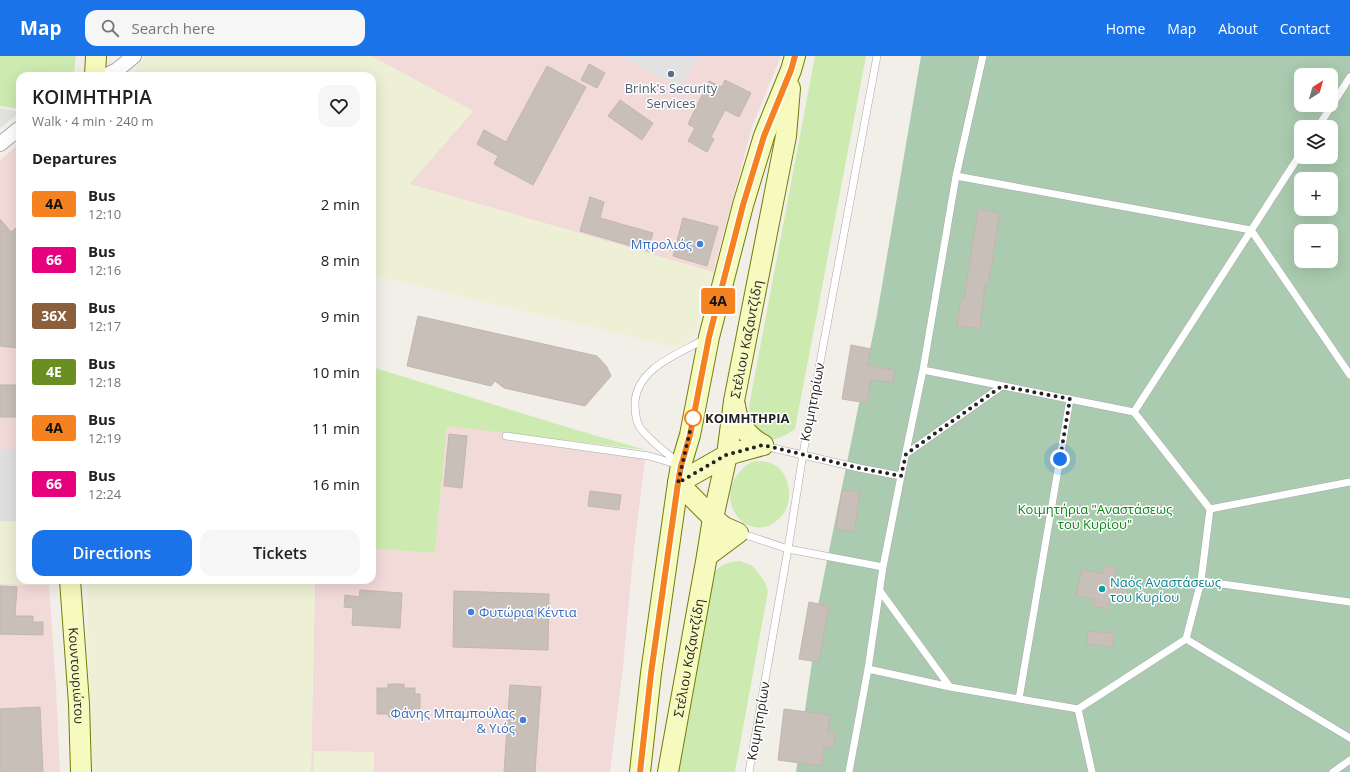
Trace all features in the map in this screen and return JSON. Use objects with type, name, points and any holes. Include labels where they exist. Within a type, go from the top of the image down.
[{"type":"main road","points":[[95,72],[96,56]]},
{"type":"main road","name":"Στέλιου Καζαντζίδη","points":[[640,772],[651,673],[680,474],[690,435],[709,337],[743,205],[764,136],[793,63]]},
{"type":"main road","name":"Στέλιου Καζαντζίδη","points":[[668,772],[713,518],[726,455],[734,401],[786,136],[793,63]]},
{"type":"main road","points":[[734,401],[737,418],[742,427],[748,435],[763,445]]},
{"type":"main road","points":[[738,533],[724,527],[713,518],[680,474],[726,455],[763,445]]},
{"type":"main road","points":[[707,556],[738,533]]},
{"type":"main road","name":"Κουντουριώτου","points":[[70,584],[79,704],[81,772]]},
{"type":"street","points":[[113,72],[134,56]]},
{"type":"street","points":[[0,144],[16,131]]},
{"type":"lane","name":"Κοιμητηρίων","points":[[749,772],[803,454],[877,56]]},
{"type":"lane","points":[[849,772],[868,669],[884,567],[923,370],[956,176],[983,56]]},
{"type":"lane","points":[[1322,120],[1350,77]]},
{"type":"lane","points":[[1134,412],[1294,164]]},
{"type":"lane","points":[[956,176],[1251,230],[1350,375]]},
{"type":"lane","points":[[680,474],[644,433],[639,425],[635,412],[636,399],[640,384],[649,371],[709,337]]},
{"type":"lane","points":[[868,669],[950,686],[1078,709],[1186,640],[1202,581],[1210,509],[1134,412],[923,370]]},
{"type":"lane","points":[[906,454],[1002,386]]},
{"type":"lane","points":[[1019,699],[1070,399]]},
{"type":"lane","points":[[506,436],[649,456],[680,474]]},
{"type":"lane","points":[[763,445],[859,468],[901,476]]},
{"type":"lane","points":[[1210,509],[1350,482]]},
{"type":"lane","points":[[738,533],[788,549],[884,567]]},
{"type":"lane","points":[[1202,581],[1350,602]]},
{"type":"lane","points":[[880,591],[950,686]]},
{"type":"lane","points":[[1186,640],[1350,738]]},
{"type":"lane","points":[[1078,709],[1092,772]]},
{"type":"lane","points":[[1333,772],[1350,760]]},
{"type":"shaded area","points":[[371,56],[781,56],[752,127],[713,272],[409,184],[473,111]]},
{"type":"shaded area","name":"Brink's Security Services","points":[[620,56],[698,56],[681,88]]},
{"type":"shaded area","points":[[0,108],[16,111],[16,115],[0,128]]},
{"type":"shaded area","points":[[16,146],[16,449],[0,449],[0,160]]},
{"type":"shaded area","points":[[447,426],[507,432],[506,440],[645,459],[632,567],[623,667],[610,772],[311,772],[315,584],[376,584],[376,549],[435,553]]},
{"type":"shaded area","points":[[0,449],[16,449],[16,522],[0,521]]},
{"type":"shaded area","points":[[0,584],[49,585],[60,772],[0,772]]},
{"type":"green space","points":[[0,56],[76,56],[74,72],[16,72],[16,108],[0,106]]},
{"type":"green space","points":[[146,56],[371,56],[473,111],[410,184],[713,272],[695,334],[686,342],[675,347],[376,276],[376,72],[134,72],[140,61]]},
{"type":"green space","points":[[815,56],[866,56],[795,429],[786,435],[770,440],[759,436],[755,431],[749,406]]},
{"type":"green space","name":"Κοιμητήρια \"Αναστάσεως του Κυρίου\"","points":[[921,56],[1350,56],[1350,772],[796,772],[812,662],[817,610],[877,315]]},
{"type":"green space","points":[[376,368],[646,450],[447,426],[435,553],[376,549]]},
{"type":"green space","points":[[755,461],[768,462],[779,468],[787,480],[789,494],[786,508],[778,520],[772,524],[760,527],[748,525],[742,521],[733,509],[731,501],[732,484],[736,477],[741,470]]},
{"type":"green space","points":[[0,521],[16,522],[16,584],[49,585],[0,584]]},
{"type":"green space","points":[[740,561],[753,566],[765,582],[768,591],[735,772],[676,772],[711,576],[724,565],[731,562]]},
{"type":"green space","points":[[87,584],[315,584],[311,772],[91,772]]},
{"type":"green space","points":[[314,751],[374,752],[374,772],[313,772]]},
{"type":"building","points":[[589,64],[605,73],[597,88],[581,80]]},
{"type":"building","points":[[547,66],[586,87],[533,185],[494,164],[498,156],[477,144],[484,130],[506,142]]},
{"type":"building","points":[[725,80],[751,93],[739,117],[725,110],[711,137],[714,139],[707,152],[688,141],[695,128],[688,124],[709,81],[722,87]]},
{"type":"building","points":[[620,100],[653,123],[642,140],[608,116]]},
{"type":"building","points":[[590,197],[604,202],[600,218],[653,233],[648,251],[580,231]]},
{"type":"building","points":[[978,209],[1000,213],[988,286],[985,285],[980,329],[957,326],[961,299],[964,300]]},
{"type":"building","points":[[683,218],[718,227],[707,266],[673,256]]},
{"type":"building","points":[[0,219],[11,232],[16,228],[16,348],[0,346]]},
{"type":"building","points":[[418,316],[597,356],[607,367],[611,376],[585,406],[504,388],[495,381],[491,386],[407,366]]},
{"type":"building","points":[[851,345],[871,349],[868,365],[895,370],[893,383],[871,380],[867,403],[842,399]]},
{"type":"building","points":[[0,385],[16,385],[16,417],[0,417]]},
{"type":"building","points":[[449,434],[467,436],[462,488],[444,486]]},
{"type":"building","points":[[842,490],[860,492],[854,532],[836,529]]},
{"type":"building","points":[[590,491],[621,495],[619,510],[588,506]]},
{"type":"building","name":"Ναός Αναστάσεως του Κυρίου","points":[[1104,566],[1117,568],[1114,579],[1127,581],[1126,586],[1128,594],[1123,597],[1122,602],[1110,599],[1108,609],[1093,606],[1095,600],[1076,595],[1082,569],[1102,574]]},
{"type":"building","points":[[0,586],[17,587],[15,616],[33,616],[33,622],[43,622],[43,635],[0,634]]},
{"type":"building","points":[[360,590],[402,593],[400,628],[352,625],[353,608],[344,607],[345,595],[359,597]]},
{"type":"building","points":[[454,591],[549,594],[548,650],[453,647]]},
{"type":"building","points":[[809,602],[829,606],[819,662],[799,659]]},
{"type":"building","points":[[1088,631],[1114,633],[1113,647],[1087,644]]},
{"type":"building","points":[[388,684],[404,684],[404,688],[415,688],[415,694],[420,694],[420,711],[414,711],[414,717],[389,717],[388,714],[377,714],[377,688],[388,688]]},
{"type":"building","name":"Φάνης Μπαμπούλας & Υιός","points":[[510,685],[541,687],[535,772],[504,772]]},
{"type":"building","points":[[40,707],[43,772],[0,772],[0,709]]},
{"type":"building","points":[[784,709],[830,715],[828,732],[835,733],[833,748],[824,747],[822,766],[778,760]]},
{"type":"bus line","name":"4Α","points":[[640,772],[651,673],[681,466],[690,435],[709,337],[743,205],[764,136],[791,70],[795,56]]},
{"type":"place","name":"Brink's Security Services","points":[[671,74]]},
{"type":"place","name":"Μπρολιός","points":[[700,244]]},
{"type":"place","name":"ΚΟΙΜΗΤΗΡΙΑ","points":[[693,418]]},
{"type":"place","name":"Ναός Αναστάσεως του Κυρίου","points":[[1102,589]]},
{"type":"place","name":"Φυτώρια Κέντια","points":[[471,612]]},
{"type":"place","name":"Φάνης Μπαμπούλας & Υιός","points":[[523,720]]},
{"type":"route","points":[[693,418],[678,483],[726,455],[763,445],[859,468],[901,476],[906,454],[1002,386],[1070,399],[1060,459]]}]
